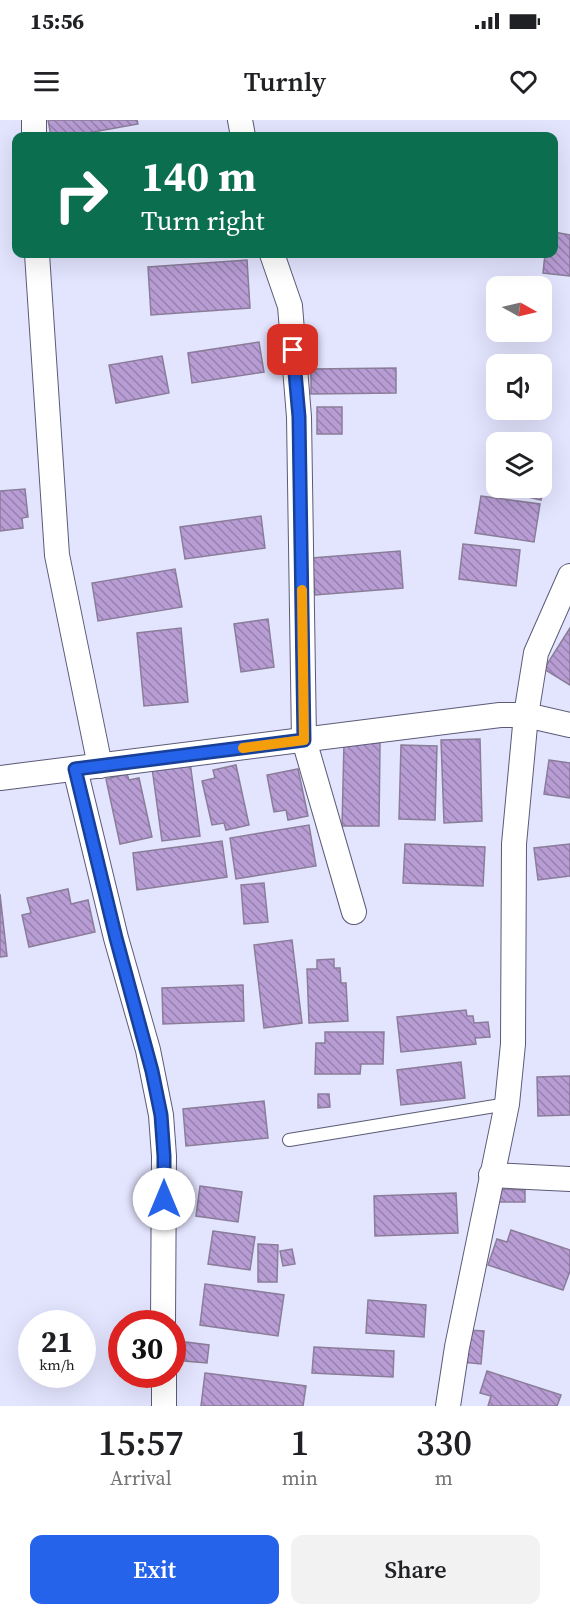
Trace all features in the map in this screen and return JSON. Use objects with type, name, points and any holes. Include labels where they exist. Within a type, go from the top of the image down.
[{"type":"street","points":[[37,258],[57,555],[100,766]]},
{"type":"street","points":[[273,258],[290,306],[299,417],[304,740],[354,912]]},
{"type":"street","points":[[448,1406],[457,1347],[507,1104],[513,1044],[514,844],[526,715],[536,653],[570,576]]},
{"type":"street","points":[[0,778],[500,715],[526,715],[570,725]]},
{"type":"street","points":[[75,769],[116,938],[148,1050],[161,1115],[164,1156],[163,1310]]},
{"type":"street","points":[[491,1175],[570,1179]]},
{"type":"street","points":[[164,1388],[164,1406]]},
{"type":"lane","points":[[289,1140],[507,1104]]},
{"type":"building","points":[[48,120],[137,120],[138,124],[93,132],[50,132]]},
{"type":"building","points":[[558,233],[570,235],[570,276],[543,273],[545,258],[558,258]]},
{"type":"building","points":[[247,260],[250,308],[151,315],[148,267]]},
{"type":"building","points":[[259,342],[264,372],[192,383],[188,353]]},
{"type":"building","points":[[162,356],[169,393],[116,403],[109,365]]},
{"type":"building","points":[[396,368],[396,393],[311,394],[311,369]]},
{"type":"building","points":[[317,407],[342,407],[342,434],[317,434]]},
{"type":"building","points":[[25,489],[28,517],[22,518],[23,528],[0,531],[0,491]]},
{"type":"building","points":[[481,496],[540,504],[534,542],[475,533]]},
{"type":"building","points":[[261,516],[265,548],[185,559],[180,527]]},
{"type":"building","points":[[463,544],[520,550],[516,586],[459,579]]},
{"type":"building","points":[[400,551],[403,588],[315,595],[312,558]]},
{"type":"building","points":[[175,569],[182,607],[98,621],[92,583]]},
{"type":"building","points":[[268,619],[274,667],[241,672],[234,624]]},
{"type":"building","points":[[181,628],[188,702],[144,706],[137,633]]},
{"type":"building","points":[[570,628],[570,685],[544,669]]},
{"type":"building","points":[[480,739],[482,821],[444,823],[441,740]]},
{"type":"building","points":[[344,742],[380,743],[379,826],[342,826]]},
{"type":"building","points":[[401,745],[437,746],[435,820],[399,819]]},
{"type":"building","points":[[549,760],[570,763],[570,798],[544,794]]},
{"type":"building","points":[[190,762],[200,836],[162,841],[152,768]]},
{"type":"building","points":[[236,765],[249,825],[226,830],[224,823],[212,825],[202,781],[215,778],[213,770]]},
{"type":"building","points":[[298,769],[308,816],[288,820],[286,810],[274,812],[267,775]]},
{"type":"building","points":[[127,774],[129,780],[139,778],[152,837],[120,844],[106,779]]},
{"type":"building","points":[[309,825],[316,866],[236,879],[230,838]]},
{"type":"building","points":[[222,841],[227,877],[137,890],[133,853]]},
{"type":"building","points":[[405,844],[485,847],[483,886],[403,883]]},
{"type":"building","points":[[570,844],[570,876],[538,880],[534,848]]},
{"type":"building","points":[[264,883],[268,922],[244,924],[241,885]]},
{"type":"building","points":[[68,889],[71,904],[88,900],[95,932],[29,947],[22,915],[31,913],[27,898]]},
{"type":"building","points":[[0,894],[7,956],[0,957]]},
{"type":"building","points":[[292,940],[302,1023],[264,1028],[254,945]]},
{"type":"building","points":[[334,959],[334,968],[340,968],[341,983],[346,983],[348,1021],[309,1023],[307,969],[317,969],[317,960]]},
{"type":"building","points":[[243,985],[244,1021],[163,1024],[162,988]]},
{"type":"building","points":[[466,1010],[467,1016],[473,1016],[474,1023],[488,1022],[490,1037],[475,1038],[476,1044],[401,1052],[397,1017]]},
{"type":"building","points":[[325,1032],[384,1032],[383,1064],[361,1064],[360,1074],[315,1074],[316,1043],[325,1043]]},
{"type":"building","points":[[461,1062],[465,1098],[401,1105],[397,1070]]},
{"type":"building","points":[[570,1076],[570,1115],[538,1116],[537,1077]]},
{"type":"building","points":[[318,1094],[329,1094],[330,1107],[318,1108]]},
{"type":"building","points":[[264,1101],[268,1138],[186,1146],[183,1109]]},
{"type":"building","points":[[200,1186],[242,1192],[238,1222],[196,1216]]},
{"type":"building","points":[[500,1189],[525,1190],[525,1202],[499,1202]]},
{"type":"building","points":[[456,1193],[458,1233],[375,1236],[374,1196]]},
{"type":"building","points":[[511,1230],[570,1250],[570,1271],[563,1290],[488,1265],[497,1239],[507,1242]]},
{"type":"building","points":[[213,1231],[255,1237],[250,1270],[208,1264]]},
{"type":"building","points":[[258,1244],[278,1245],[277,1282],[258,1282]]},
{"type":"building","points":[[292,1249],[295,1264],[283,1266],[280,1251]]},
{"type":"building","points":[[205,1284],[284,1295],[278,1336],[200,1325]]},
{"type":"building","points":[[368,1300],[426,1305],[424,1337],[366,1333]]},
{"type":"building","points":[[466,1330],[484,1331],[481,1364],[462,1362]]},
{"type":"building","points":[[186,1342],[209,1345],[207,1363],[186,1361]]},
{"type":"building","points":[[314,1347],[394,1351],[393,1377],[312,1373]]},
{"type":"building","points":[[487,1371],[561,1395],[557,1406],[488,1406],[491,1396],[480,1393]]},
{"type":"building","points":[[205,1373],[306,1386],[303,1406],[201,1406]]},
{"type":"slow traffic","points":[[243,748],[304,740],[302,590]]},
{"type":"route","points":[[164,1199],[161,1115],[148,1050],[116,938],[75,769],[304,740],[299,417],[293,350]]}]
